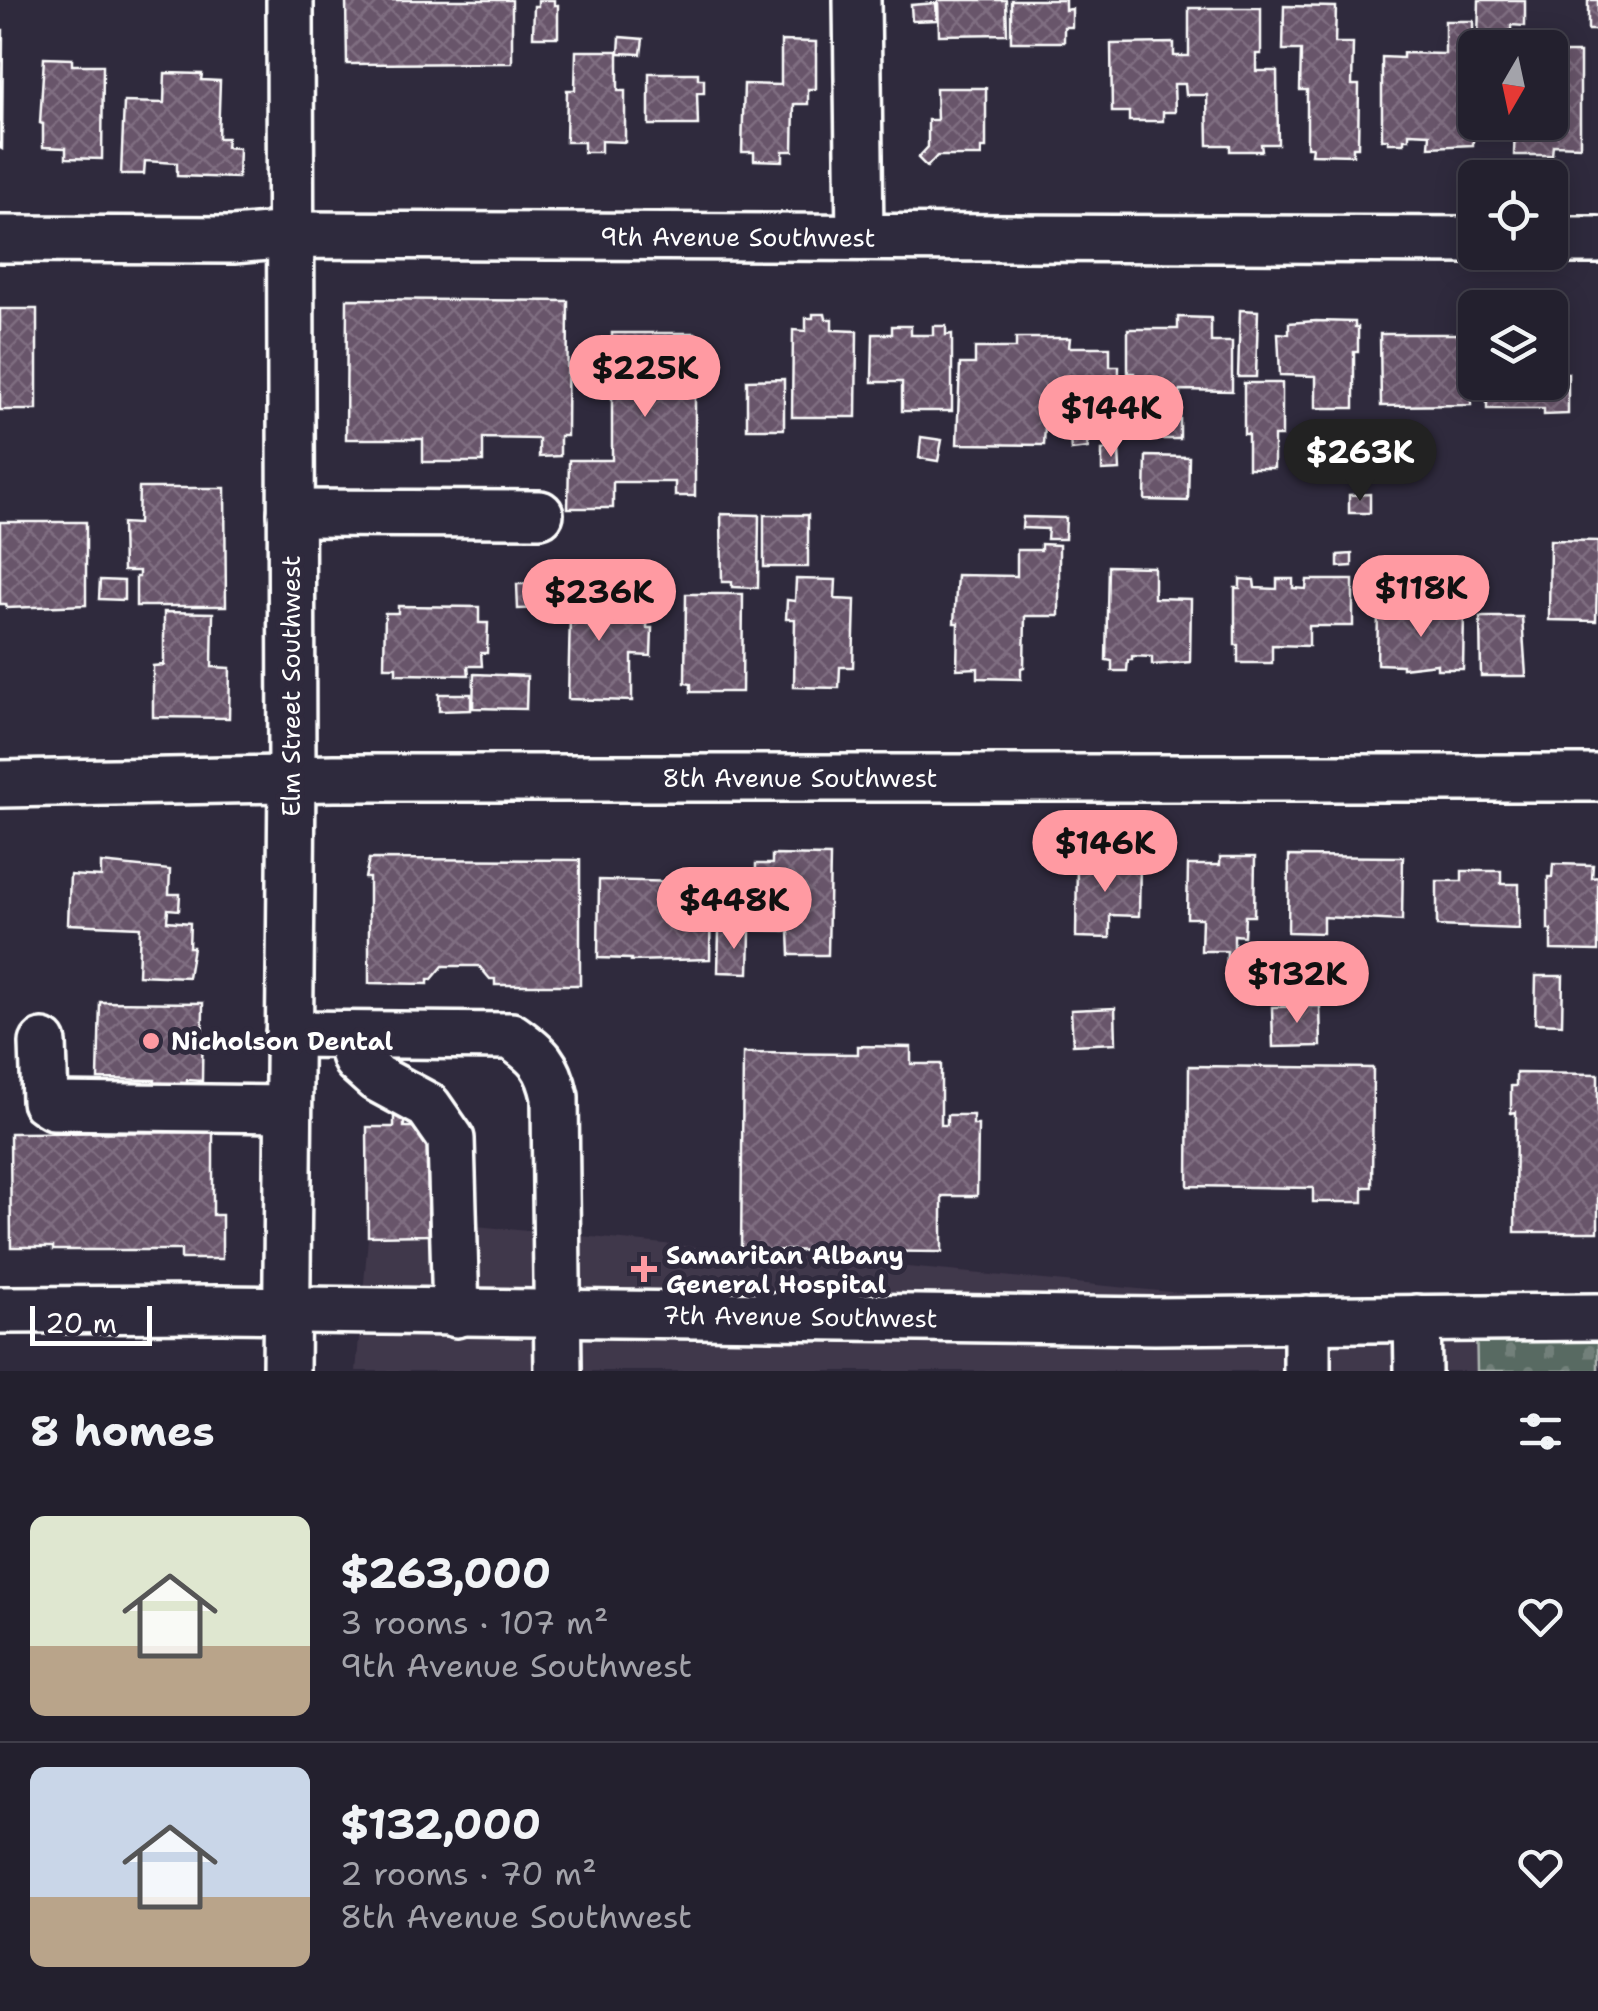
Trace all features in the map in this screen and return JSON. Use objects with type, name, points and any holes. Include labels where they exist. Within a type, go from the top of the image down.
[{"type":"street","name":"Elm Street Southwest","points":[[286,1371],[292,779],[290,0]]},
{"type":"street","points":[[857,0],[860,238]]},
{"type":"street","name":"9th Avenue Southwest","points":[[0,239],[232,240],[290,235],[1458,240]]},
{"type":"street","points":[[1568,240],[1598,240]]},
{"type":"street","points":[[291,513],[540,514]]},
{"type":"street","name":"8th Avenue Southwest","points":[[0,784],[292,779],[1598,778]]},
{"type":"street","points":[[289,1034],[512,1036],[550,1072],[555,1096],[558,1371]]},
{"type":"street","points":[[347,1034],[356,1060],[376,1078],[428,1106],[451,1140],[456,1314]]},
{"type":"street","points":[[43,1043],[44,1101],[53,1106],[288,1110]]},
{"type":"street","name":"7th Avenue Southwest","points":[[0,1310],[1115,1321],[1598,1317]]},
{"type":"street","points":[[1418,1318],[1418,1371]]},
{"type":"street","points":[[1307,1319],[1308,1371]]},
{"type":"shaded area","name":"Samaritan Albany General Hospital","points":[[370,1216],[1476,1321],[1477,1371],[356,1371]]},
{"type":"green space","points":[[1476,1321],[1598,1325],[1598,1371],[1477,1371]]},
{"type":"building","points":[[346,0],[512,0],[512,63],[347,64]]},
{"type":"building","points":[[538,0],[554,0],[554,5],[558,5],[558,37],[533,37],[534,6],[538,6]]},
{"type":"building","points":[[938,0],[1006,0],[1007,34],[939,35]]},
{"type":"building","points":[[1011,0],[1065,0],[1065,10],[1072,9],[1072,27],[1064,27],[1064,42],[1011,42]]},
{"type":"building","points":[[1479,0],[1525,0],[1525,26],[1478,30]]},
{"type":"building","points":[[1588,0],[1598,0],[1598,30],[1588,30]]},
{"type":"building","points":[[936,3],[937,20],[912,21],[911,5]]},
{"type":"building","points":[[1284,6],[1336,7],[1335,43],[1353,43],[1352,85],[1359,85],[1358,147],[1353,147],[1353,155],[1311,154],[1312,147],[1307,147],[1307,90],[1300,90],[1301,50],[1283,50]]},
{"type":"building","points":[[1189,8],[1261,8],[1261,54],[1256,54],[1256,71],[1277,71],[1278,144],[1261,144],[1262,151],[1230,151],[1230,145],[1208,145],[1207,95],[1186,95],[1185,84],[1174,84],[1175,112],[1163,112],[1163,121],[1129,121],[1129,112],[1112,112],[1111,44],[1174,43],[1174,56],[1189,56]]},
{"type":"building","points":[[1445,21],[1473,21],[1473,30],[1458,30],[1458,140],[1473,140],[1473,145],[1429,147],[1430,134],[1409,133],[1404,143],[1382,139],[1382,57],[1445,54]]},
{"type":"building","points":[[3,30],[2,149],[0,148]]},
{"type":"building","points":[[620,37],[643,39],[641,54],[619,53]]},
{"type":"building","points":[[781,41],[816,42],[816,89],[808,89],[808,104],[794,104],[793,151],[783,151],[783,161],[754,160],[754,152],[742,152],[744,84],[781,85]]},
{"type":"building","points":[[576,51],[618,51],[618,91],[625,91],[625,142],[601,141],[601,152],[584,152],[584,142],[566,142],[567,90],[575,90]]},
{"type":"building","points":[[1568,53],[1580,53],[1580,146],[1553,145],[1552,155],[1514,155],[1514,140],[1568,140]]},
{"type":"building","points":[[44,58],[72,59],[72,65],[103,65],[102,159],[66,158],[66,148],[43,147],[40,123]]},
{"type":"building","points":[[165,73],[202,74],[201,80],[220,81],[218,138],[227,138],[226,147],[239,148],[238,178],[177,176],[177,163],[145,161],[144,174],[121,174],[124,102],[164,103]]},
{"type":"building","points":[[649,73],[698,73],[698,79],[704,79],[704,93],[697,93],[698,125],[649,125]]},
{"type":"building","points":[[936,88],[986,88],[986,148],[981,148],[981,156],[937,156],[927,167],[918,158],[928,147],[928,120],[937,120]]},
{"type":"building","points":[[347,299],[568,301],[567,436],[560,436],[560,456],[539,457],[539,439],[483,438],[483,462],[423,462],[423,439],[346,439]]},
{"type":"building","points":[[0,309],[37,309],[37,410],[0,410]]},
{"type":"building","points":[[1240,310],[1258,311],[1256,377],[1238,377]]},
{"type":"building","points":[[813,314],[825,314],[826,319],[832,319],[832,330],[857,331],[856,417],[792,417],[793,330],[806,331],[806,318],[813,318]]},
{"type":"building","points":[[1178,317],[1211,318],[1211,342],[1232,342],[1232,391],[1180,390],[1180,439],[1129,439],[1134,373],[1128,373],[1128,329],[1178,329]]},
{"type":"building","points":[[1355,322],[1358,327],[1354,408],[1316,408],[1316,376],[1280,375],[1278,333],[1289,334],[1289,323]]},
{"type":"building","points":[[892,326],[911,326],[911,335],[933,335],[933,326],[946,326],[946,335],[952,334],[952,411],[902,411],[902,382],[872,382],[873,334],[892,334]]},
{"type":"building","points":[[612,333],[695,333],[695,496],[675,496],[675,482],[613,482],[613,508],[568,508],[569,460],[612,460]]},
{"type":"building","points":[[1380,334],[1458,334],[1458,400],[1471,400],[1471,405],[1381,406]]},
{"type":"building","points":[[1016,338],[1070,338],[1069,347],[1110,347],[1110,366],[1119,366],[1118,432],[1110,431],[1110,426],[1045,426],[1044,445],[957,444],[960,364],[975,364],[975,348],[1016,348]]},
{"type":"building","points":[[784,379],[784,429],[747,429],[747,380]]},
{"type":"building","points":[[1244,383],[1282,383],[1282,436],[1274,436],[1274,468],[1248,468]]},
{"type":"building","points":[[1487,400],[1568,400],[1568,414],[1544,415],[1544,409],[1487,409]]},
{"type":"building","points":[[1086,436],[1088,448],[1071,450],[1070,438]]},
{"type":"building","points":[[921,437],[942,440],[938,461],[919,458]]},
{"type":"building","points":[[1119,449],[1120,470],[1102,471],[1102,450]]},
{"type":"building","points":[[1146,456],[1189,457],[1188,501],[1145,500]]},
{"type":"building","points":[[139,488],[225,488],[226,606],[136,606],[139,571],[123,571],[122,523],[138,524]]},
{"type":"building","points":[[1370,494],[1370,513],[1349,513],[1349,495]]},
{"type":"building","points":[[721,514],[759,515],[758,588],[732,587],[732,582],[722,582]]},
{"type":"building","points":[[764,515],[808,515],[808,567],[764,567]]},
{"type":"building","points":[[1023,517],[1066,518],[1065,539],[1047,539],[1048,529],[1022,528]]},
{"type":"building","points":[[0,522],[86,522],[86,605],[7,608],[0,604]]},
{"type":"building","points":[[1550,540],[1598,541],[1596,621],[1549,620]]},
{"type":"building","points":[[1041,544],[1059,545],[1059,616],[1025,616],[1021,679],[978,678],[978,668],[957,669],[957,575],[1017,576],[1017,550],[1041,550]]},
{"type":"building","points":[[1352,554],[1352,566],[1338,567],[1338,555]]},
{"type":"building","points":[[1108,566],[1154,567],[1154,598],[1191,599],[1190,662],[1152,665],[1152,657],[1132,656],[1127,671],[1112,671],[1112,661],[1106,660]]},
{"type":"building","points":[[551,573],[583,573],[582,591],[577,591],[577,616],[625,617],[625,610],[648,611],[651,656],[632,655],[632,701],[568,699],[570,616],[549,616]]},
{"type":"building","points":[[796,579],[836,580],[835,599],[855,600],[853,667],[840,667],[839,688],[794,687],[795,619],[786,619],[787,600],[795,601]]},
{"type":"building","points":[[1240,579],[1254,580],[1255,588],[1277,589],[1277,579],[1293,579],[1293,588],[1306,589],[1307,580],[1353,580],[1353,626],[1309,626],[1309,646],[1272,645],[1272,663],[1238,663],[1235,588],[1240,588]]},
{"type":"building","points":[[100,580],[124,581],[124,600],[99,599]]},
{"type":"building","points":[[517,584],[547,584],[547,608],[518,609]]},
{"type":"building","points":[[686,594],[743,594],[742,692],[691,692],[691,684],[685,683]]},
{"type":"building","points":[[398,606],[479,607],[479,623],[488,623],[487,653],[481,653],[482,666],[468,666],[469,675],[396,674],[396,667],[384,667],[385,613],[398,613]]},
{"type":"building","points":[[164,612],[213,613],[212,667],[230,668],[229,718],[153,717],[153,666],[164,665]]},
{"type":"building","points":[[1378,612],[1464,613],[1463,669],[1437,669],[1437,664],[1402,668],[1377,664]]},
{"type":"building","points":[[1480,617],[1522,617],[1526,676],[1481,676]]},
{"type":"building","points":[[474,674],[527,676],[526,709],[473,708]]},
{"type":"building","points":[[439,694],[471,694],[471,710],[439,711]]},
{"type":"building","points":[[772,855],[830,856],[828,955],[790,955],[789,931],[755,930],[756,864],[772,864]]},
{"type":"building","points":[[1289,856],[1403,857],[1402,921],[1323,917],[1323,933],[1288,932]]},
{"type":"building","points":[[1220,857],[1255,857],[1254,916],[1245,916],[1244,936],[1234,935],[1234,947],[1259,946],[1258,978],[1226,977],[1227,951],[1201,951],[1202,918],[1187,918],[1188,865],[1220,865]]},
{"type":"building","points":[[369,859],[580,860],[580,985],[495,985],[495,979],[490,979],[479,966],[443,966],[428,979],[428,984],[369,983],[369,878],[365,878]]},
{"type":"building","points":[[1077,860],[1140,860],[1139,916],[1110,915],[1110,938],[1076,937]]},
{"type":"building","points":[[101,863],[170,870],[169,894],[180,894],[179,910],[168,909],[167,921],[190,923],[189,947],[193,947],[188,977],[138,975],[140,927],[68,924],[70,875],[101,877]]},
{"type":"building","points":[[1553,864],[1593,865],[1592,878],[1598,877],[1598,951],[1551,950],[1548,877],[1552,877]]},
{"type":"building","points":[[1462,871],[1501,871],[1501,884],[1519,884],[1519,929],[1437,926],[1437,881],[1462,881]]},
{"type":"building","points":[[682,875],[711,875],[710,959],[598,958],[599,880],[682,882]]},
{"type":"building","points":[[719,931],[750,931],[749,973],[718,972]]},
{"type":"building","points":[[1536,976],[1563,976],[1562,1024],[1535,1023]]},
{"type":"building","name":"Nicholson Dental","points":[[100,1002],[203,1003],[202,1081],[187,1080],[187,1089],[154,1089],[155,1080],[98,1079]]},
{"type":"building","points":[[1320,1006],[1321,1046],[1273,1047],[1272,1007]]},
{"type":"building","points":[[1115,1008],[1116,1043],[1073,1045],[1071,1010]]},
{"type":"building","points":[[858,1046],[911,1047],[911,1064],[941,1064],[941,1125],[947,1125],[947,1115],[973,1115],[973,1125],[978,1125],[977,1196],[942,1196],[942,1252],[741,1250],[743,1053],[858,1054]]},
{"type":"building","points":[[1189,1066],[1373,1068],[1372,1187],[1363,1187],[1363,1202],[1313,1202],[1313,1188],[1188,1186]]},
{"type":"building","points":[[1516,1073],[1598,1074],[1598,1232],[1515,1232],[1516,1112],[1511,1113],[1511,1086],[1516,1086]]},
{"type":"building","points":[[404,1116],[404,1127],[428,1127],[428,1197],[438,1197],[438,1209],[428,1209],[429,1235],[368,1236],[367,1127],[394,1127],[394,1117]]},
{"type":"building","points":[[213,1132],[213,1215],[222,1215],[222,1259],[181,1259],[181,1250],[11,1247],[10,1133]]},
{"type":"place","name":"Nicholson Dental","points":[[151,1041]]},
{"type":"place","name":"Samaritan Albany General Hospital","points":[[644,1269]]}]
